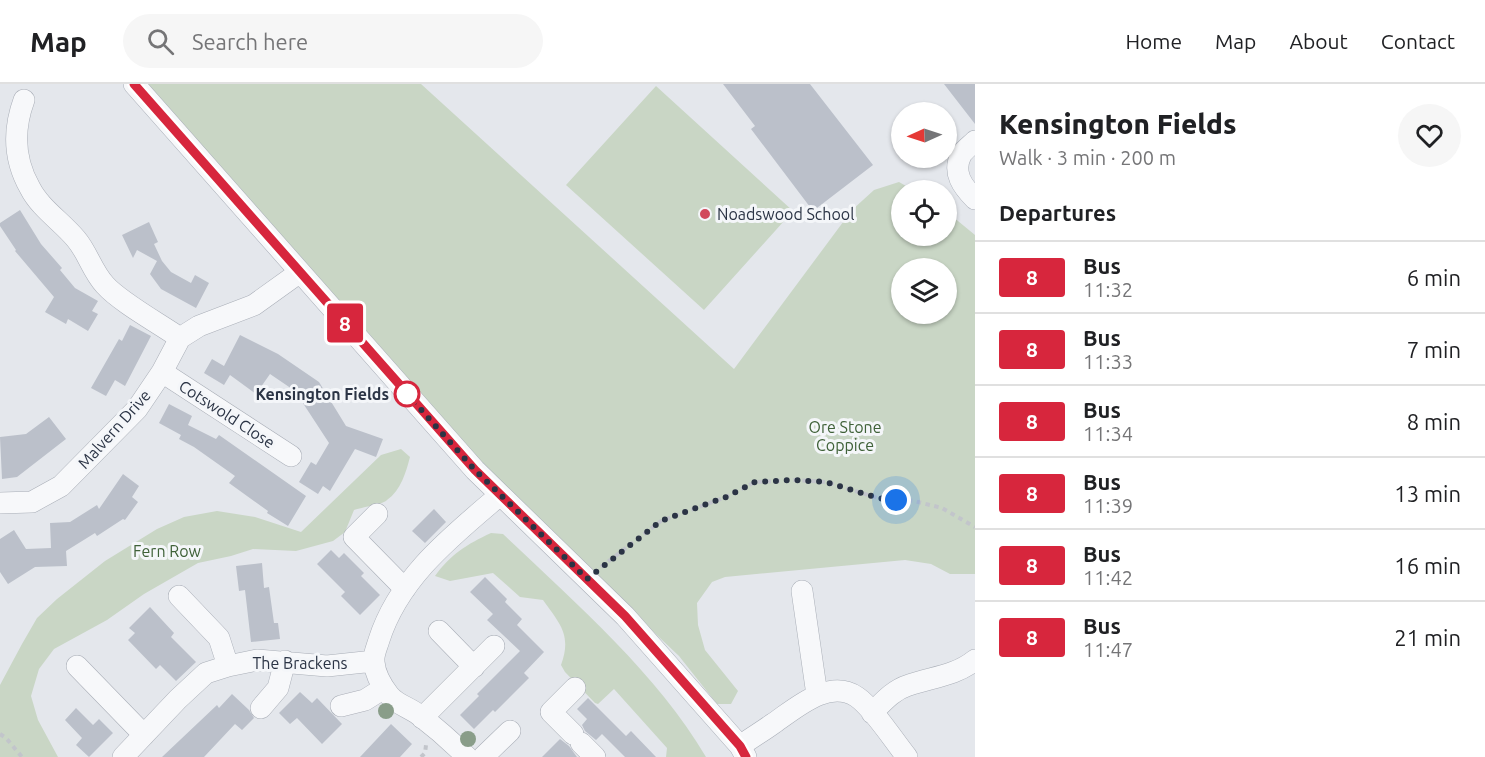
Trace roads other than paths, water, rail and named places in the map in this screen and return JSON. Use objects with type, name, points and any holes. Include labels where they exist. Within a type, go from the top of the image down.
[{"type":"street","points":[[134,84],[475,470],[625,616],[743,752],[798,705],[817,695],[837,692],[856,696],[907,757]]},
{"type":"street","points":[[24,100],[18,117],[8,133],[16,147],[20,165],[30,189],[84,248],[94,270],[105,286],[180,338],[199,327],[254,305],[300,272]]},
{"type":"street","points":[[975,141],[961,155],[957,174],[964,189],[975,199]]},
{"type":"street","name":"Malvern Drive","points":[[0,503],[32,502],[61,486],[137,409],[162,372],[180,338]]},
{"type":"street","name":"Cotswold Close","points":[[162,372],[291,456]]},
{"type":"street","points":[[467,757],[444,734],[417,713],[403,707],[389,696],[377,675],[374,661],[383,626],[405,589],[423,565],[500,495]]},
{"type":"street","points":[[377,514],[354,537],[405,589]]},
{"type":"street","points":[[802,591],[817,695]]},
{"type":"street","points":[[179,596],[219,638],[228,666]]},
{"type":"street","points":[[439,631],[474,667]]},
{"type":"street","points":[[422,718],[494,646]]},
{"type":"street","name":"The Brackens","points":[[123,757],[206,673],[257,660],[327,666],[374,661]]},
{"type":"street","points":[[872,713],[891,694],[908,685],[952,674],[975,660]]},
{"type":"street","points":[[261,708],[278,688],[285,661]]},
{"type":"street","points":[[76,666],[144,735]]},
{"type":"street","points":[[341,706],[366,700],[384,688]]},
{"type":"street","points":[[575,688],[550,712],[583,745]]},
{"type":"street","points":[[483,757],[510,730]]},
{"type":"place","name":"Noadswood School","points":[[705,214]]},
{"type":"place","name":"Kensington Fields","points":[[407,394]]},
{"type":"park label","name":"Ore Stone Coppice","points":[[845,436]]},
{"type":"park label","name":"Fern Row","points":[[167,551]]}]
